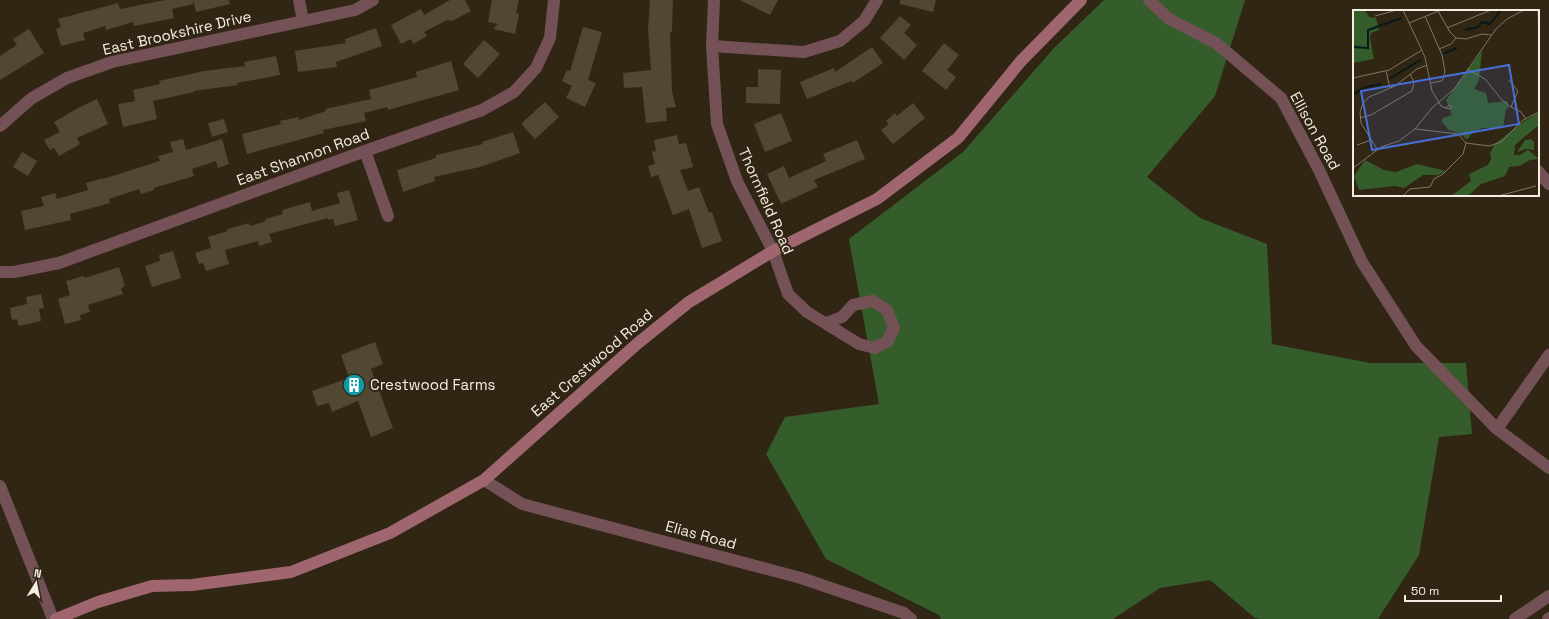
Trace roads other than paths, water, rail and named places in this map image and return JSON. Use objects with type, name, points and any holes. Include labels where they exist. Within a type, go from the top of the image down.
[{"type":"street","points":[[299,0],[303,21]]},
{"type":"street","name":"East Brookshire Drive","points":[[0,126],[32,98],[61,82],[112,62],[355,10],[373,0]]},
{"type":"street","name":"East Shannon Road","points":[[0,272],[14,272],[59,263],[365,151],[482,110],[514,92],[536,68],[550,38],[554,0]]},
{"type":"street","name":"Thornfield Road","points":[[714,0],[712,46],[717,124],[736,182],[773,251],[788,294],[807,312],[860,344],[875,348],[887,342],[894,328],[887,310],[873,301],[853,305],[842,317],[826,323]]},
{"type":"street","points":[[712,46],[804,52],[840,41],[864,21],[877,0]]},
{"type":"street","name":"East Crestwood Road","points":[[54,619],[98,602],[152,586],[192,585],[291,572],[390,533],[484,480],[638,343],[689,302],[773,251],[877,199],[958,138],[1020,61],[1081,0]]},
{"type":"street","name":"Ellison Road","points":[[1149,0],[1169,19],[1216,43],[1281,98],[1320,170],[1362,262],[1416,346],[1497,429],[1549,468]]},
{"type":"street","points":[[365,151],[388,216]]},
{"type":"street","points":[[1539,172],[1549,184]]},
{"type":"street","points":[[1497,429],[1549,355]]},
{"type":"street","name":"Elias Road","points":[[484,480],[522,504],[801,578],[904,613],[911,619]]},
{"type":"street","points":[[0,486],[5,513],[54,619]]},
{"type":"street","points":[[1515,619],[1549,596]]},
{"type":"place","name":"Crestwood Farms","points":[[354,385]]}]
